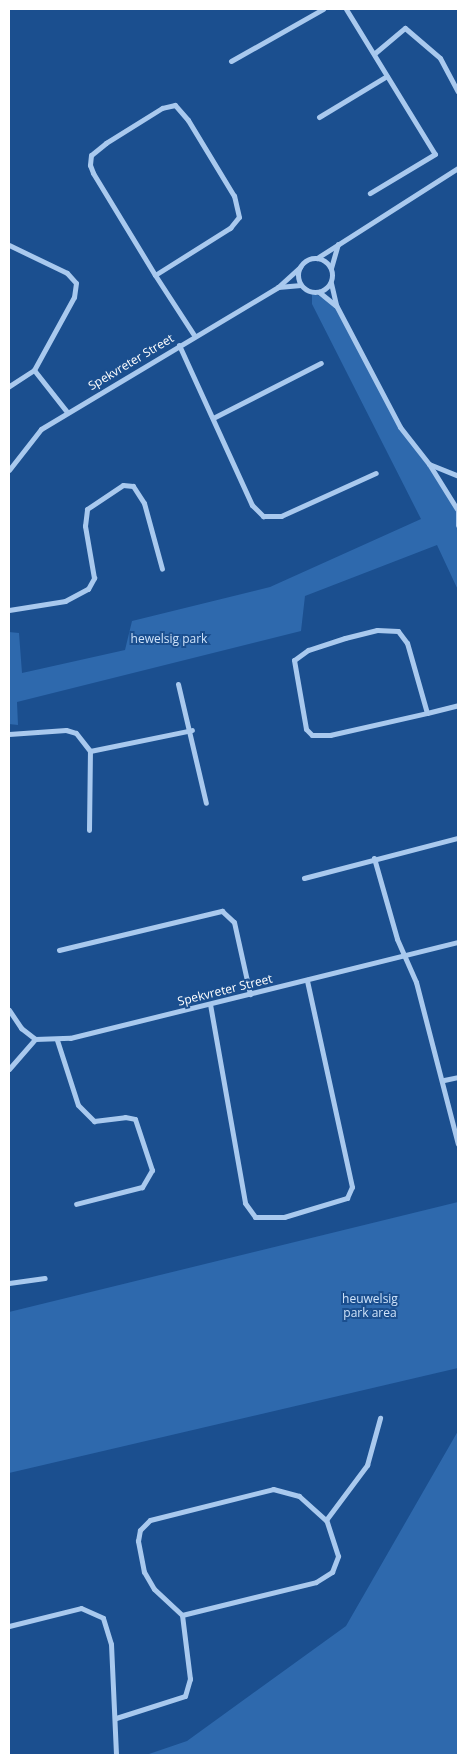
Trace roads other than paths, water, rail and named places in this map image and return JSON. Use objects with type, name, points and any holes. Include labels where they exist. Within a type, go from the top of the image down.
[{"type":"street","points":[[231,61],[323,9]]},
{"type":"street","points":[[346,9],[436,154],[370,193]]},
{"type":"street","points":[[375,53],[405,28],[440,58],[458,92]]},
{"type":"street","points":[[320,117],[388,76]]},
{"type":"street","points":[[156,275],[230,228],[239,217],[234,196],[188,120],[174,105],[162,108],[114,138],[90,160],[93,174],[156,275],[194,335]]},
{"type":"street","points":[[336,306],[319,292],[301,285],[300,267],[458,168]]},
{"type":"street","points":[[338,243],[331,268],[331,283],[336,306],[400,427],[429,464],[458,508],[458,525]]},
{"type":"street","points":[[9,245],[67,273],[76,283],[74,297],[34,370],[9,386]]},
{"type":"street","points":[[317,258],[331,268]]},
{"type":"street","name":"Spekvreter Street","points":[[9,470],[32,438],[67,412],[194,335],[278,287],[300,267]]},
{"type":"street","points":[[319,292],[331,283]]},
{"type":"street","name":"Spekvreter Street","points":[[278,287],[301,285]]},
{"type":"street","points":[[179,345],[252,505],[263,516],[281,516],[376,473]]},
{"type":"street","points":[[213,418],[321,363]]},
{"type":"street","points":[[34,370],[67,412]]},
{"type":"street","points":[[429,464],[458,476]]},
{"type":"street","points":[[9,610],[65,601],[88,589],[94,578],[84,526],[87,509],[123,485],[133,486],[144,503],[162,569]]},
{"type":"street","points":[[427,712],[408,643],[398,631],[377,630],[345,638],[308,650],[294,660],[306,729],[312,735],[330,735],[458,705]]},
{"type":"street","points":[[178,684],[192,730],[206,803]]},
{"type":"street","points":[[9,734],[66,730],[76,733],[90,750],[89,830]]},
{"type":"street","points":[[90,750],[192,730]]},
{"type":"street","points":[[304,878],[374,858],[458,838]]},
{"type":"street","points":[[374,858],[402,955],[416,982],[444,1080],[458,1144]]},
{"type":"street","points":[[59,950],[222,911],[234,922],[250,994]]},
{"type":"street","name":"Spekvreter Street","points":[[35,1040],[57,1040],[458,942]]},
{"type":"street","points":[[210,1004],[245,1203],[255,1217],[284,1217],[347,1198],[352,1187],[307,980]]},
{"type":"street","points":[[9,1010],[21,1028],[35,1040],[9,1069]]},
{"type":"street","points":[[57,1040],[78,1105],[94,1121],[125,1116],[136,1119],[152,1170],[142,1187],[76,1204]]},
{"type":"street","points":[[444,1080],[458,1077]]},
{"type":"street","points":[[9,1283],[45,1278]]},
{"type":"street","points":[[326,1520],[367,1465],[380,1418]]},
{"type":"street","points":[[116,1718],[185,1696],[190,1679],[182,1615],[154,1590],[144,1572],[138,1541],[140,1530],[150,1520],[278,1489],[299,1496],[326,1520],[338,1556],[336,1565],[326,1577],[182,1615]]},
{"type":"street","points":[[9,1626],[81,1608],[103,1618],[112,1644],[116,1755]]},
{"type":"park label","name":"hewelsig park","points":[[169,639]]},
{"type":"park label","name":"heuwelsig park area","points":[[370,1306]]}]
